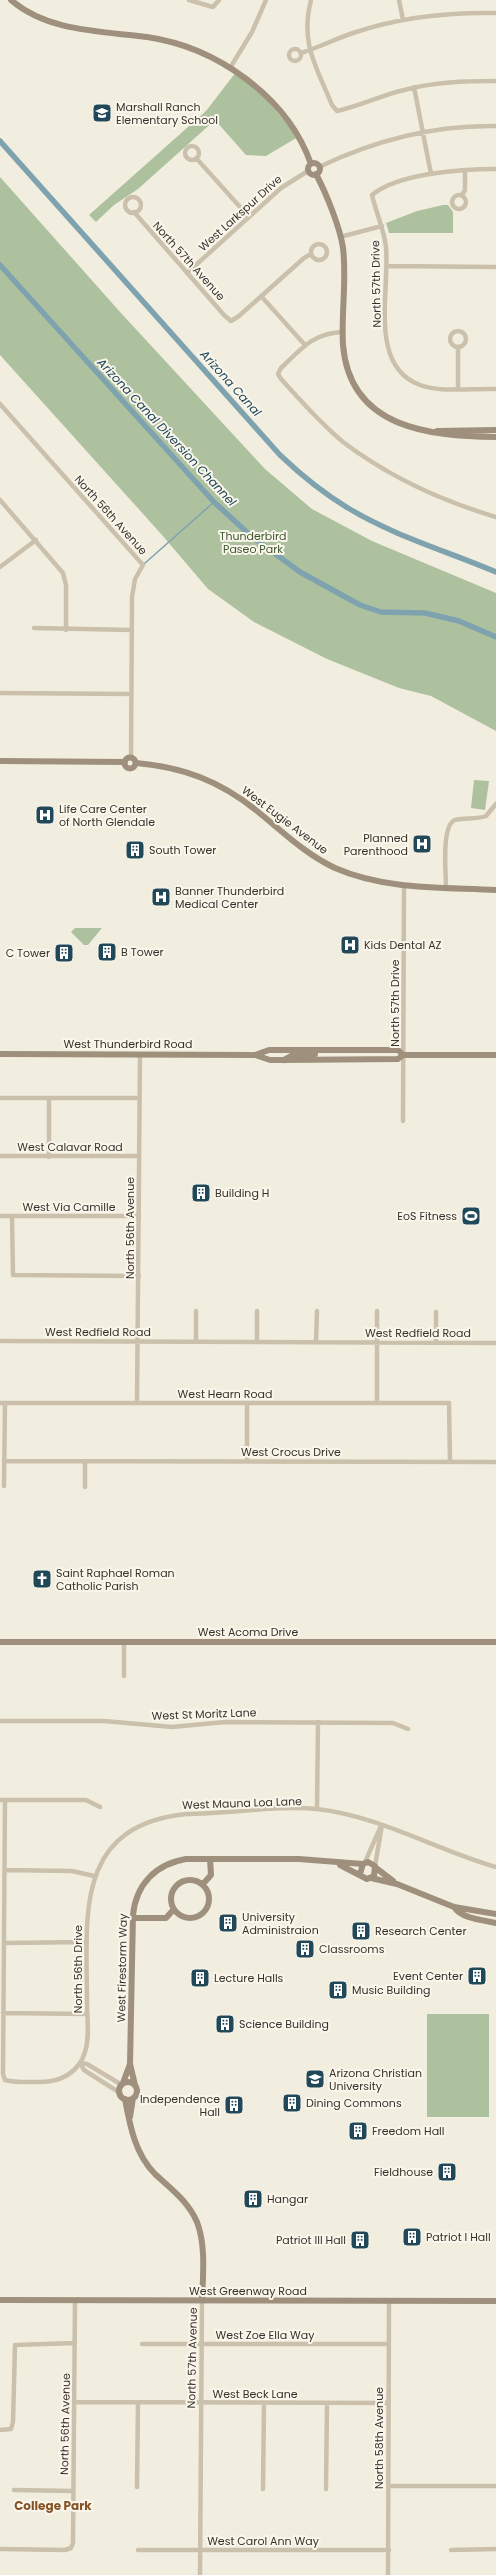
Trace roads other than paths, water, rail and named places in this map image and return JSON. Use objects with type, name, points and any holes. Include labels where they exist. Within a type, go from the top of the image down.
[{"type":"street","points":[[11,0],[29,13],[49,22],[170,42],[197,51],[230,68],[257,88],[278,109],[298,137],[311,164],[308,171],[316,174]]},
{"type":"street","points":[[189,0],[214,8],[219,0]]},
{"type":"street","points":[[230,68],[252,32],[266,0]]},
{"type":"street","points":[[311,0],[306,24],[310,50],[332,105],[337,111],[414,87],[452,82],[496,81]]},
{"type":"street","points":[[399,0],[403,20]]},
{"type":"street","points":[[301,53],[355,32],[403,20],[450,14],[496,13]]},
{"type":"street","points":[[414,87],[431,174],[465,170],[496,169]]},
{"type":"street","points":[[496,126],[446,127],[422,131],[378,143],[319,167],[316,174],[340,237],[344,259],[343,332],[347,366],[357,388],[379,412],[406,427],[457,436],[496,437]]},
{"type":"street","points":[[197,159],[249,217]]},
{"type":"street","points":[[311,164],[315,163],[319,167]]},
{"type":"street","points":[[462,195],[465,190],[465,170]]},
{"type":"street","name":"West Larkspur Drive","points":[[187,273],[294,178],[308,171]]},
{"type":"street","name":"North 57th Drive","points":[[431,174],[386,187],[372,194],[382,226],[387,266],[386,341],[390,356],[399,371],[420,386],[458,388]]},
{"type":"street","name":"North 57th Avenue","points":[[134,212],[187,273],[231,320],[239,316],[261,296]]},
{"type":"street","points":[[340,237],[382,226]]},
{"type":"street","points":[[305,345],[261,296],[304,258],[311,254]]},
{"type":"street","points":[[387,266],[496,267]]},
{"type":"street","points":[[343,332],[326,333],[316,337],[305,345],[278,374],[313,414],[343,441],[376,465],[421,488],[496,517]]},
{"type":"street","points":[[458,347],[458,388],[496,389]]},
{"type":"street","name":"North 56th Avenue","points":[[0,404],[143,565],[137,576],[133,590],[130,757]]},
{"type":"street","points":[[431,432],[496,430]]},
{"type":"street","points":[[0,500],[36,540],[63,574],[66,585],[66,630]]},
{"type":"street","points":[[0,567],[36,540]]},
{"type":"street","points":[[34,628],[66,630],[132,630]]},
{"type":"street","points":[[0,693],[131,694]]},
{"type":"street","points":[[125,762],[130,757],[136,763]]},
{"type":"street","name":"West Eugie Avenue","points":[[0,761],[125,762],[126,766],[131,768],[136,763],[180,769],[213,781],[246,802],[306,851],[322,862],[362,877],[404,885],[496,890]]},
{"type":"street","points":[[446,887],[446,835],[448,826],[457,819],[474,819],[486,816],[496,804]]},
{"type":"street","name":"North 57th Drive","points":[[403,1121],[404,885]]},
{"type":"street","name":"West Thunderbird Road","points":[[255,1055],[269,1050],[398,1050],[403,1055]]},
{"type":"street","points":[[284,1060],[295,1054],[324,1054],[340,1050]]},
{"type":"street","name":"West Thunderbird Road","points":[[0,1054],[255,1055],[270,1060],[398,1059],[403,1055],[496,1055]]},
{"type":"street","name":"North 56th Avenue","points":[[137,1403],[140,1054]]},
{"type":"street","points":[[1,1098],[139,1098]]},
{"type":"street","points":[[48,1157],[49,1098]]},
{"type":"street","name":"West Calavar Road","points":[[0,1156],[139,1156]]},
{"type":"street","name":"West Via Camille","points":[[0,1216],[139,1216]]},
{"type":"street","points":[[12,1216],[13,1276],[139,1276]]},
{"type":"street","points":[[196,1311],[196,1342]]},
{"type":"street","points":[[257,1311],[257,1342]]},
{"type":"street","points":[[316,1311],[316,1342]]},
{"type":"street","points":[[377,1311],[377,1403]]},
{"type":"street","points":[[436,1312],[436,1342]]},
{"type":"street","name":"West Redfield Road","points":[[0,1341],[496,1342]]},
{"type":"street","points":[[2,1403],[4,1486]]},
{"type":"street","name":"West Hearn Road","points":[[2,1403],[449,1403],[450,1462]]},
{"type":"street","points":[[247,1403],[247,1461]]},
{"type":"street","name":"West Crocus Drive","points":[[4,1461],[496,1462]]},
{"type":"street","points":[[85,1461],[85,1487]]},
{"type":"street","name":"West Acoma Drive","points":[[0,1642],[496,1642]]},
{"type":"street","points":[[124,1642],[124,1676]]},
{"type":"street","name":"West St Moritz Lane","points":[[0,1721],[104,1721],[172,1727],[225,1722],[392,1723],[408,1729]]},
{"type":"street","points":[[317,1809],[318,1722]]},
{"type":"street","points":[[80,2063],[64,2078],[53,2082],[12,2082],[5,2080],[2,2074],[5,1870],[2,1800],[86,1800],[100,1807]]},
{"type":"street","name":"West Mauna Loa Lane","points":[[94,1876],[113,1846],[146,1822],[166,1816],[317,1809],[382,1825],[496,1867]]},
{"type":"street","points":[[382,1825],[360,1874],[364,1878],[398,1884],[454,1907],[496,1914]]},
{"type":"street","points":[[370,1878],[376,1873],[375,1867],[382,1825]]},
{"type":"street","points":[[373,1845],[379,1846]]},
{"type":"street","points":[[203,1884],[210,1875],[210,1859]]},
{"type":"street","name":"West Firestorm Way","points":[[135,2085],[130,2064],[133,1918],[137,1895],[144,1883],[154,1872],[174,1861],[210,1859],[299,1859],[337,1863],[364,1863]]},
{"type":"street","name":"West Firestorm Way","points":[[337,1863],[360,1874]]},
{"type":"street","points":[[364,1863],[375,1867],[398,1884]]},
{"type":"street","points":[[5,1870],[72,1871],[94,1876]]},
{"type":"street","name":"North 56th Drive","points":[[80,2063],[86,2051],[88,1903],[94,1876]]},
{"type":"street","points":[[190,1879],[203,1884],[207,1889],[210,1902],[203,1914],[197,1917],[184,1918],[174,1909],[171,1896],[178,1884],[190,1879]]},
{"type":"street","points":[[454,1907],[458,1912],[468,1916],[496,1923]]},
{"type":"street","points":[[133,1918],[166,1918],[174,1909]]},
{"type":"street","points":[[4,1943],[87,1942]]},
{"type":"street","points":[[3,2013],[87,2014]]},
{"type":"street","points":[[80,2063],[87,2064],[123,2084],[129,2082],[135,2085],[137,2092],[133,2098],[125,2099],[120,2093],[84,2070],[80,2063]]},
{"type":"street","name":"West Firestorm Way","points":[[123,2084],[130,2064]]},
{"type":"street","points":[[98,2078],[101,2073]]},
{"type":"street","points":[[120,2093],[123,2084]]},
{"type":"street","name":"North 57th Avenue","points":[[130,2117],[133,2098]]},
{"type":"street","name":"North 57th Avenue","points":[[125,2099],[134,2141],[146,2163],[186,2203],[197,2222],[201,2236],[202,2344],[200,2575]]},
{"type":"street","name":"West Greenway Road","points":[[0,2300],[496,2301]]},
{"type":"street","name":"North 56th Avenue","points":[[0,2549],[71,2548],[75,2300]]},
{"type":"street","name":"North 58th Avenue","points":[[388,2575],[389,2301]]},
{"type":"street","points":[[0,2430],[11,2429],[15,2345],[75,2343]]},
{"type":"street","name":"West Zoe Ella Way","points":[[142,2344],[388,2344]]},
{"type":"street","name":"West Beck Lane","points":[[74,2402],[388,2403]]},
{"type":"street","points":[[137,2487],[138,2402]]},
{"type":"street","points":[[263,2489],[264,2403]]},
{"type":"street","points":[[326,2489],[327,2403]]},
{"type":"street","points":[[389,2486],[496,2486]]},
{"type":"street","points":[[14,2490],[73,2491]]},
{"type":"street","points":[[451,2550],[496,2549]]},
{"type":"street","name":"West Carol Ann Way","points":[[138,2550],[388,2550]]},
{"type":"waterway","name":"Arizona Canal","points":[[0,141],[280,455],[296,470],[330,496],[366,518],[402,535],[496,572]]},
{"type":"waterway","name":"Arizona Canal Diversion Channel","points":[[0,265],[214,502],[251,536],[300,572],[360,605],[381,612],[425,613],[459,621],[496,637]]},
{"type":"waterway","points":[[144,564],[214,502]]},
{"type":"place","name":"Marshall Ranch Elementary School","points":[[102,113]]},
{"type":"place","name":"Life Care Center of North Glendale","points":[[45,815]]},
{"type":"place","name":"Planned Parenthood","points":[[422,844]]},
{"type":"place","name":"South Tower","points":[[135,850]]},
{"type":"place","name":"Banner Thunderbird Medical Center","points":[[161,897]]},
{"type":"place","name":"Kids Dental AZ","points":[[350,945]]},
{"type":"place","name":"B Tower","points":[[107,952]]},
{"type":"place","name":"C Tower","points":[[64,953]]},
{"type":"place","name":"Building H","points":[[201,1193]]},
{"type":"place","name":"EoS Fitness","points":[[471,1216]]},
{"type":"place","name":"Saint Raphael Roman Catholic Parish","points":[[42,1579]]},
{"type":"place","name":"University Administraion","points":[[228,1923]]},
{"type":"place","name":"Research Center","points":[[361,1931]]},
{"type":"place","name":"Classrooms","points":[[305,1949]]},
{"type":"place","name":"Event Center","points":[[477,1976]]},
{"type":"place","name":"Lecture Halls","points":[[200,1978]]},
{"type":"place","name":"Music Building","points":[[338,1990]]},
{"type":"place","name":"Science Building","points":[[225,2024]]},
{"type":"place","name":"Arizona Christian University","points":[[315,2079]]},
{"type":"place","name":"Dining Commons","points":[[292,2103]]},
{"type":"place","name":"Independence Hall","points":[[234,2105]]},
{"type":"place","name":"Freedom Hall","points":[[358,2131]]},
{"type":"place","name":"Fieldhouse","points":[[447,2172]]},
{"type":"place","name":"Hangar","points":[[253,2199]]},
{"type":"place","name":"Patriot I Hall","points":[[412,2237]]},
{"type":"place","name":"Patriot III Hall","points":[[360,2240]]},
{"type":"district","name":"College Park","points":[[53,2505]]},
{"type":"park label","name":"Thunderbird Paseo Park","points":[[253,542]]}]
